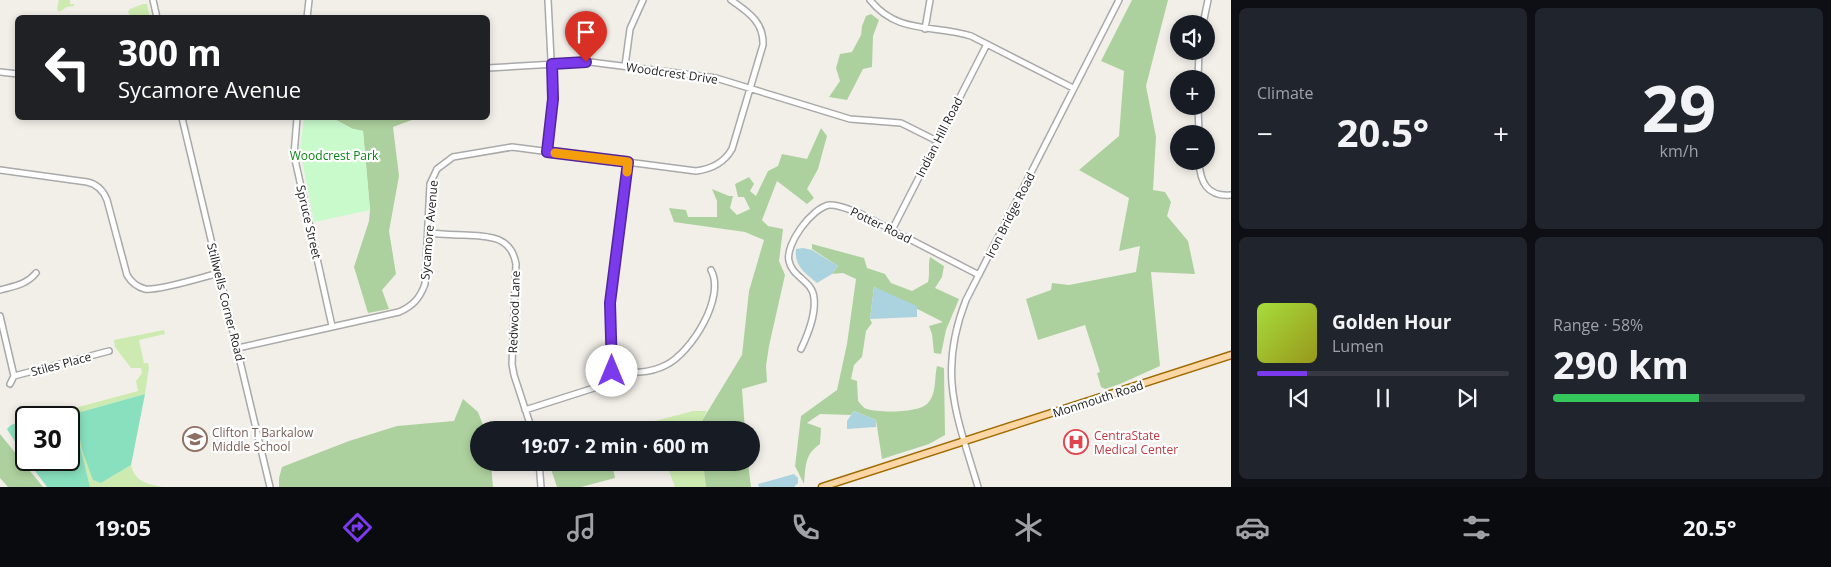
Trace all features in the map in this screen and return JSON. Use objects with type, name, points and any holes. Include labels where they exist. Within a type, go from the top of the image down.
[{"type":"main road","name":"Monmouth Road","points":[[822,487],[1231,355]]},
{"type":"street","points":[[153,0],[156,15]]},
{"type":"street","points":[[307,15],[309,0]]},
{"type":"street","points":[[547,152],[553,99],[548,0]]},
{"type":"street","points":[[625,66],[630,29],[643,0]]},
{"type":"street","name":"Sycamore Avenue","points":[[238,348],[399,312],[413,304],[421,295],[425,284],[430,184],[437,169],[448,160],[460,155],[508,148],[696,171],[717,165],[726,158],[732,149],[763,48],[760,27],[751,14],[731,0]]},
{"type":"street","points":[[870,0],[882,13],[897,22],[909,26],[965,34],[1073,88]]},
{"type":"street","points":[[926,29],[930,0]]},
{"type":"street","name":"Iron Bridge Road","points":[[978,487],[952,398],[950,368],[952,346],[960,315],[1119,0]]},
{"type":"street","points":[[1205,15],[1208,0]]},
{"type":"street","name":"Indian Hill Road","points":[[892,230],[987,44]]},
{"type":"street","name":"Woodcrest Drive","points":[[490,68],[590,62],[716,78],[850,119],[901,123],[937,141]]},
{"type":"street","points":[[0,72],[15,74]]},
{"type":"street","name":"Stillwells Corner Road","points":[[182,120],[270,487]]},
{"type":"street","name":"Spruce Street","points":[[297,120],[294,155],[332,326]]},
{"type":"street","points":[[525,410],[594,388],[606,379],[612,371],[610,303],[628,162]]},
{"type":"street","points":[[0,170],[87,182],[97,186],[107,200],[127,275],[131,281],[140,287],[155,289],[219,273]]},
{"type":"street","points":[[1200,170],[1200,175],[1208,189],[1218,195],[1231,195]]},
{"type":"street","name":"Potter Road","points":[[801,349],[810,329],[814,298],[810,287],[790,266],[788,250],[815,212],[829,205],[844,207],[979,275]]},
{"type":"street","name":"Redwood Lane","points":[[428,233],[492,237],[504,243],[512,251],[516,264],[512,364],[529,421]]},
{"type":"street","points":[[612,371],[650,371],[668,364],[683,352],[695,337],[711,303],[715,285],[711,270]]},
{"type":"street","points":[[0,290],[24,284],[31,280],[36,273]]},
{"type":"street","name":"Stiles Place","points":[[0,316],[14,376],[109,351]]},
{"type":"street","points":[[10,384],[14,376]]},
{"type":"street","points":[[540,471],[541,487]]},
{"type":"green space","points":[[59,0],[70,0],[70,4],[74,4],[74,6],[67,7],[59,12],[57,9]]},
{"type":"green space","points":[[1132,0],[1168,0],[1146,86],[1156,137],[1153,190],[1165,192],[1171,202],[1167,216],[1188,241],[1195,274],[1151,272],[1160,366],[1105,389],[1101,387],[1097,373],[1100,372],[1085,325],[1038,340],[1026,299],[1051,290],[1052,283],[1069,285],[1136,272],[1140,246],[1119,251],[1129,198],[1079,170],[1119,136],[1124,71],[1101,61]]},
{"type":"green space","points":[[147,4],[150,15],[130,15],[128,12],[130,9]]},
{"type":"green space","points":[[871,14],[879,20],[873,36],[872,67],[863,69],[847,100],[829,97],[840,81],[836,68],[840,54],[852,52],[861,35],[866,16]]},
{"type":"green space","name":"Woodcrest Park","points":[[304,120],[336,120],[353,129],[363,131],[370,210],[314,222],[300,149]]},
{"type":"green space","points":[[336,120],[412,120],[393,127],[399,176],[389,231],[396,274],[382,290],[389,309],[368,313],[354,267],[369,221],[370,210],[363,131],[353,129]]},
{"type":"green space","points":[[821,128],[827,136],[818,169],[807,189],[814,198],[807,204],[777,181],[762,220],[768,226],[783,229],[779,261],[785,275],[769,346],[766,366],[767,382],[742,389],[744,421],[702,421],[742,355],[749,291],[764,240],[745,232],[674,222],[669,208],[686,210],[688,217],[717,217],[717,201],[712,189],[733,196],[730,208],[737,215],[750,209],[744,197],[738,197],[735,184],[749,177],[754,184],[750,191],[756,196],[768,171],[778,166],[782,154],[807,159]]},
{"type":"green space","points":[[812,244],[864,258],[867,268],[885,274],[891,283],[912,291],[928,282],[930,257],[944,266],[942,277],[935,288],[959,299],[946,330],[941,354],[934,353],[929,326],[943,322],[874,287],[870,319],[872,323],[866,331],[862,357],[854,365],[851,379],[857,381],[858,401],[863,407],[880,411],[917,409],[928,403],[933,395],[937,366],[944,368],[945,435],[929,444],[882,459],[876,420],[854,411],[851,415],[820,414],[807,423],[821,428],[820,444],[808,457],[804,484],[795,466],[801,416],[837,390],[847,344],[856,279],[843,273],[832,274],[838,266],[812,249]]},
{"type":"green space","points":[[164,330],[165,334],[139,340],[144,363],[148,363],[149,367],[145,394],[80,412],[80,407],[138,391],[136,381],[142,373],[141,368],[131,368],[115,347],[114,340]]},
{"type":"green space","points":[[145,394],[131,465],[101,483],[93,480],[82,450],[80,412]]},
{"type":"green space","points":[[463,399],[478,412],[482,421],[470,421],[470,471],[492,471],[493,487],[279,487],[282,467],[349,441],[397,426],[454,421]]},
{"type":"green space","points":[[693,411],[707,411],[702,421],[655,421]]},
{"type":"green space","points":[[80,422],[101,483],[131,465],[139,479],[163,487],[90,487],[80,446]]},
{"type":"green space","points":[[15,424],[15,442],[7,429]]},
{"type":"green space","points":[[0,434],[15,452],[15,471],[30,471],[43,487],[8,487],[0,478]]},
{"type":"green space","points":[[80,446],[90,487],[47,487],[35,471],[80,471]]},
{"type":"green space","points":[[552,471],[614,471],[615,478],[581,487],[557,487]]},
{"type":"green space","points":[[669,471],[704,471],[706,487],[675,487]]},
{"type":"green space","points":[[704,471],[749,471],[751,487],[706,487]]},
{"type":"water","points":[[796,249],[812,250],[838,266],[832,274],[817,283],[801,269],[797,260]]},
{"type":"water","points":[[874,287],[917,306],[917,317],[870,319]]},
{"type":"water","points":[[854,411],[876,420],[876,427],[847,429],[847,421]]},
{"type":"water","points":[[794,474],[798,478],[798,483],[794,487],[759,487],[758,484]]},
{"type":"slow traffic","points":[[555,153],[628,162],[627,172]]},
{"type":"place","name":"Clifton T Barkalow Middle School","points":[[195,439]]},
{"type":"place","name":"CentraState Medical Center","points":[[1076,442]]},
{"type":"route","points":[[586,62],[552,64],[553,99],[547,152],[628,162],[610,303],[612,371]]}]
